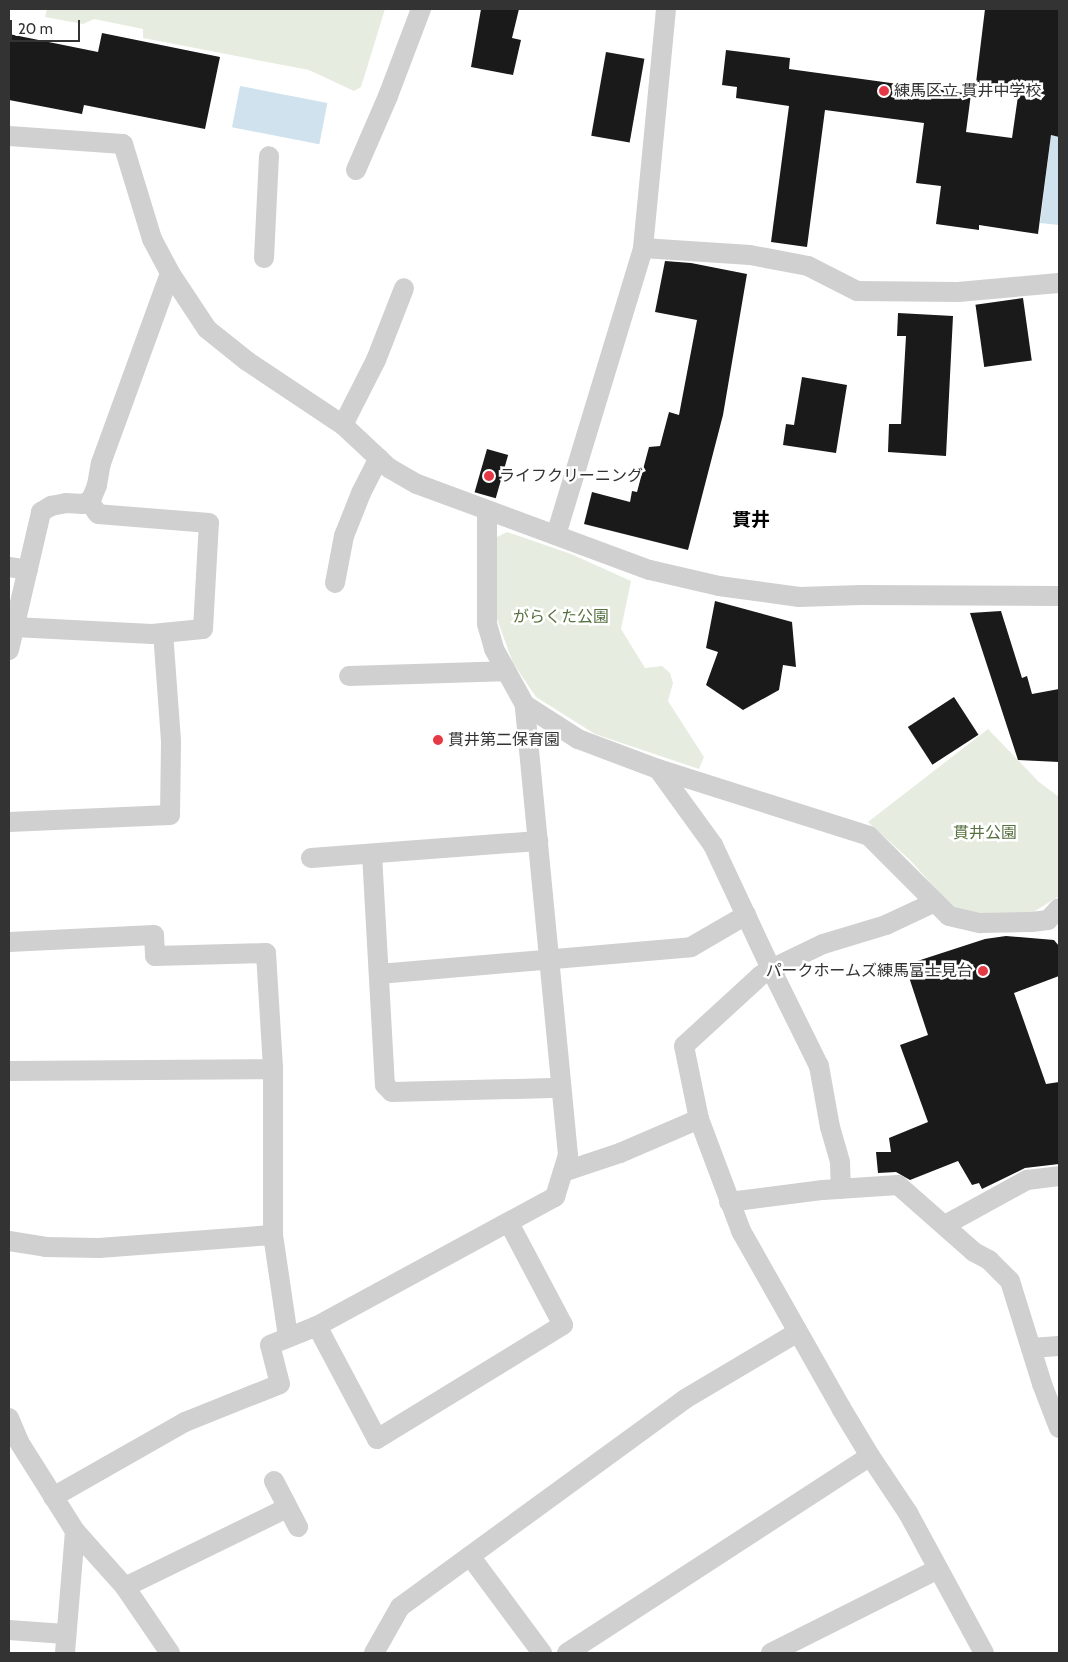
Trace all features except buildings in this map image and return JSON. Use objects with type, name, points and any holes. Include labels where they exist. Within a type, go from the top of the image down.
[{"type":"street","points":[[356,170],[388,96],[421,9]]},
{"type":"street","points":[[556,535],[644,248],[666,9]]},
{"type":"street","points":[[9,136],[123,144],[152,239],[170,273],[207,328],[247,361],[343,425],[389,468],[417,484],[650,570],[719,586],[799,597],[1055,600]]},
{"type":"street","points":[[264,258],[269,156]]},
{"type":"street","points":[[644,248],[750,255],[808,266],[857,291],[958,292],[1059,283]]},
{"type":"street","points":[[9,650],[14,627],[18,569],[41,512],[51,506],[66,503],[83,504],[89,501],[97,485],[101,463],[170,273]]},
{"type":"street","points":[[343,425],[376,360],[404,288]]},
{"type":"street","points":[[335,583],[344,536],[361,492],[379,458]]},
{"type":"street","points":[[14,627],[163,633],[203,629],[209,523],[98,514],[89,501]]},
{"type":"street","points":[[487,511],[487,624],[494,648],[504,671],[525,705],[578,739],[658,769],[869,836],[949,916],[980,923],[1056,919]]},
{"type":"street","points":[[9,822],[170,815],[171,741],[163,633]]},
{"type":"street","points":[[349,676],[504,671]]},
{"type":"street","points":[[53,1497],[185,1422],[280,1384],[270,1345],[317,1326],[555,1198],[568,1155],[525,705]]},
{"type":"street","points":[[658,769],[713,845],[819,1066],[830,1126],[840,1163],[841,1189]]},
{"type":"street","points":[[310,858],[538,841]]},
{"type":"street","points":[[372,854],[385,1085],[392,1092],[561,1088]]},
{"type":"street","points":[[935,902],[886,925],[823,944],[771,969],[684,1046],[699,1119],[740,1231],[870,1456],[908,1512],[984,1653]]},
{"type":"street","points":[[379,974],[691,947],[746,915]]},
{"type":"street","points":[[9,942],[154,935],[155,956],[266,953],[273,1069],[273,1235],[288,1337]]},
{"type":"street","points":[[9,1071],[273,1069]]},
{"type":"street","points":[[563,1172],[620,1153],[699,1119]]},
{"type":"street","points":[[945,1225],[1027,1180],[1059,1176]]},
{"type":"street","points":[[729,1202],[841,1189],[898,1185],[974,1252],[989,1260],[1010,1281],[1059,1428]]},
{"type":"street","points":[[317,1326],[377,1439],[563,1325],[508,1223]]},
{"type":"street","points":[[9,1241],[45,1247],[99,1248],[273,1235]]},
{"type":"street","points":[[374,1653],[400,1607],[685,1398],[798,1332]]},
{"type":"street","points":[[1031,1348],[1059,1346]]},
{"type":"street","points":[[9,1418],[14,1444],[53,1497],[75,1531],[125,1588],[170,1653]]},
{"type":"street","points":[[567,1653],[870,1456]]},
{"type":"street","points":[[274,1481],[286,1508],[298,1527]]},
{"type":"street","points":[[125,1588],[286,1508]]},
{"type":"street","points":[[9,1630],[65,1644],[75,1531]]},
{"type":"street","points":[[470,1556],[542,1653]]},
{"type":"street","points":[[771,1653],[938,1568]]},
{"type":"green space","points":[[47,9],[385,9],[361,87],[354,91],[309,70],[143,38],[143,29],[94,19],[83,24],[45,17]]},
{"type":"green space","name":"がらくた公園","points":[[507,532],[571,554],[631,581],[621,629],[645,668],[662,666],[670,673],[673,683],[668,701],[704,757],[699,769],[595,734],[536,697],[513,663],[497,619],[497,537]]},
{"type":"green space","name":"貫井公園","points":[[988,729],[1039,782],[1059,797],[1059,896],[1032,913],[981,914],[952,907],[910,860],[868,822]]},
{"type":"water","points":[[240,86],[327,103],[319,144],[232,127]]},
{"type":"water","points":[[1051,135],[1059,137],[1059,225],[1040,223]]},
{"type":"place","name":"練馬区立 貫井中学校","points":[[884,91]]},
{"type":"place","name":"ライフクリーニング","points":[[489,476]]},
{"type":"place","name":"貫井第二保育園","points":[[438,740]]},
{"type":"place","name":"パークホームズ練馬富士見台","points":[[983,971]]},
{"type":"district","name":"貫井","points":[[751,520]]}]
